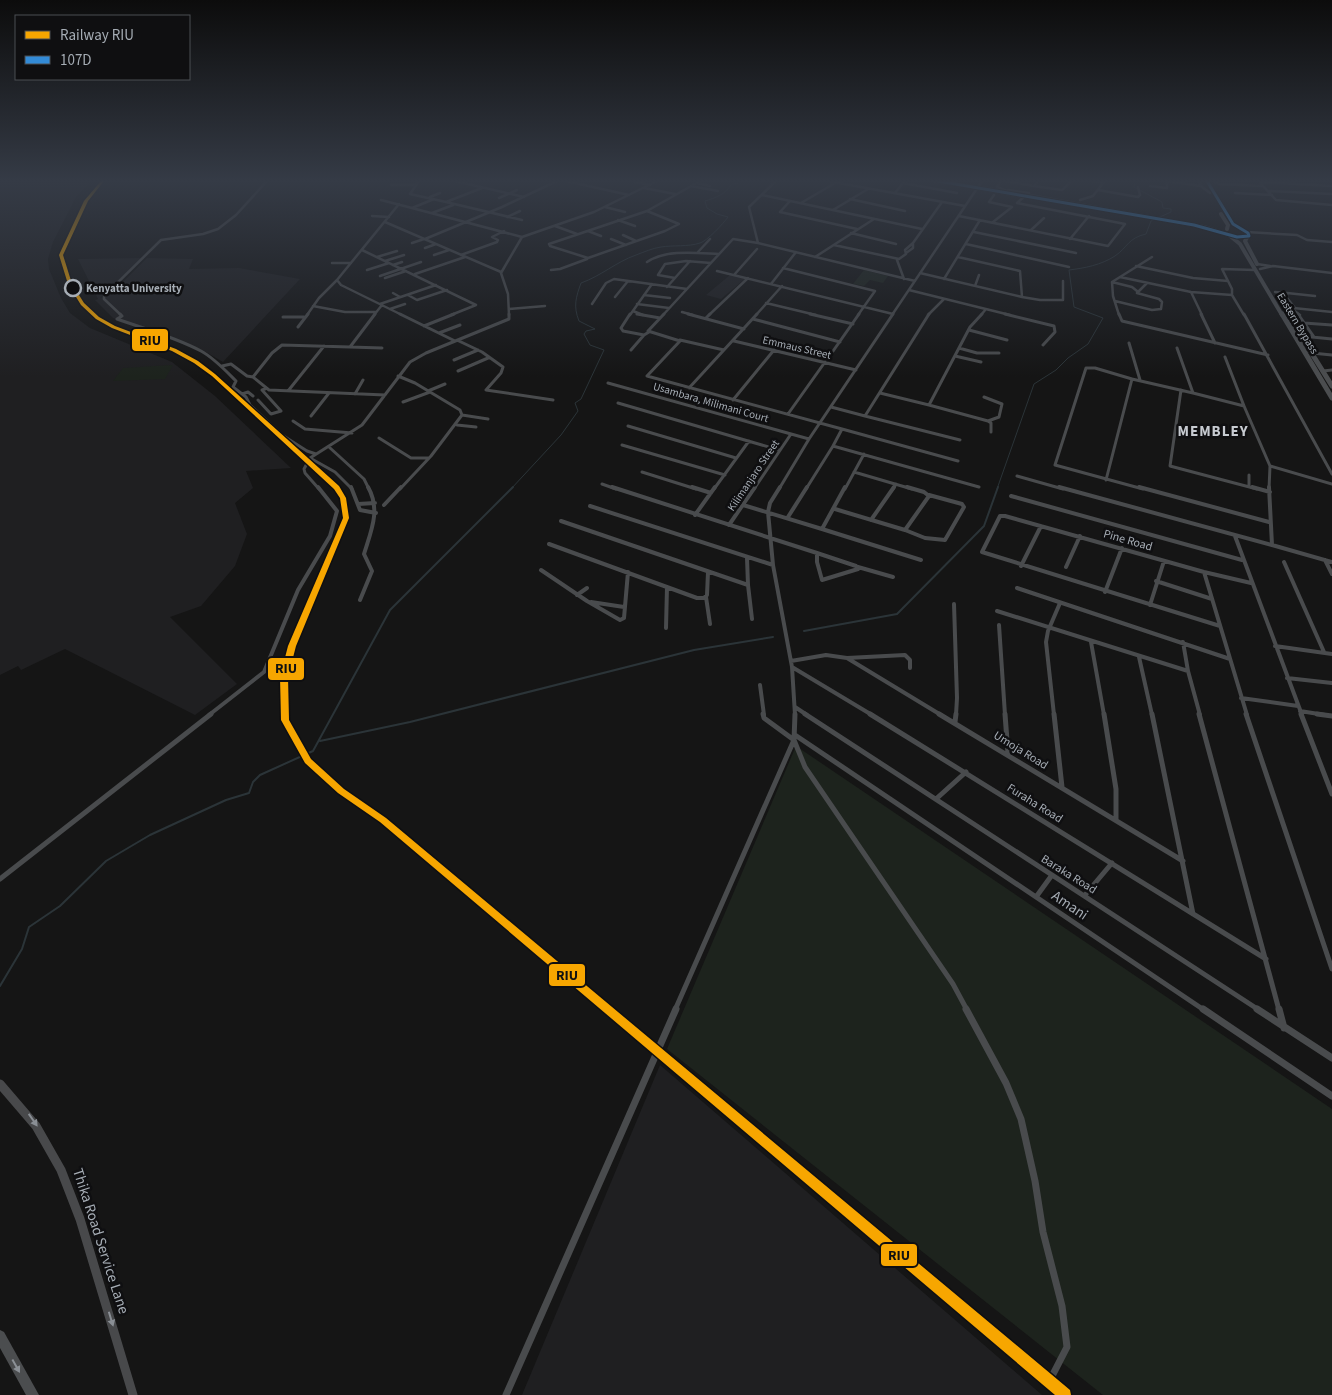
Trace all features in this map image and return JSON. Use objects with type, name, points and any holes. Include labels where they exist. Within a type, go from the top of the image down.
[{"type":"highway","points":[[0,1336],[33,1395]]},
{"type":"main road","name":"Eastern Bypass","points":[[1242,246],[1275,292],[1332,386]]},
{"type":"main road","name":"Eastern Bypass","points":[[1247,246],[1257,264],[1258,270],[1332,398]]},
{"type":"main road","name":"Thika Road Service Lane","points":[[0,1084],[34,1121],[66,1178],[86,1236],[133,1395]]},
{"type":"street","points":[[155,246],[104,296],[104,299],[122,316],[118,318],[195,348],[209,356],[222,366],[236,382],[233,388],[242,394],[250,405],[282,435],[316,454]]},
{"type":"street","points":[[298,327],[313,306],[365,246]]},
{"type":"street","points":[[425,248],[430,246]]},
{"type":"street","points":[[441,246],[501,272]]},
{"type":"street","points":[[460,255],[485,246]]},
{"type":"street","points":[[0,879],[264,672],[298,590],[330,536],[336,519],[336,512],[327,496],[305,473],[304,469],[310,458],[362,426],[410,362],[426,353],[508,320],[510,316],[508,294],[501,272],[517,246]]},
{"type":"street","points":[[551,246],[588,258]]},
{"type":"street","points":[[552,270],[562,269],[623,246]]},
{"type":"street","points":[[698,252],[703,246]]},
{"type":"street","points":[[631,350],[727,246]]},
{"type":"street","points":[[774,246],[915,281]]},
{"type":"street","points":[[815,257],[832,246]]},
{"type":"street","points":[[839,246],[897,260]]},
{"type":"street","points":[[897,260],[914,248],[914,246]]},
{"type":"street","points":[[506,1395],[794,737],[795,707],[792,667],[773,565],[770,537],[768,512],[773,497],[809,439],[938,246]]},
{"type":"street","points":[[944,279],[965,246]]},
{"type":"street","points":[[975,246],[1069,267]]},
{"type":"street","points":[[1042,246],[1076,253]]},
{"type":"street","points":[[734,275],[757,249]]},
{"type":"street","points":[[362,250],[476,305],[424,326]]},
{"type":"street","points":[[434,255],[449,250]]},
{"type":"street","points":[[378,257],[397,251]]},
{"type":"street","points":[[647,262],[653,257],[698,252],[719,254]]},
{"type":"street","points":[[771,284],[796,252]]},
{"type":"street","points":[[385,261],[404,255]]},
{"type":"street","points":[[414,274],[465,257]]},
{"type":"street","points":[[958,257],[1020,272],[1022,297]]},
{"type":"street","points":[[1112,282],[1152,257]]},
{"type":"street","points":[[897,260],[904,279]]},
{"type":"street","points":[[675,278],[658,275],[664,264],[690,261],[711,263]]},
{"type":"street","points":[[667,287],[690,261]]},
{"type":"street","points":[[332,262],[351,263]]},
{"type":"street","points":[[394,265],[402,262]]},
{"type":"street","points":[[380,276],[421,262]]},
{"type":"street","points":[[367,270],[389,263]]},
{"type":"street","points":[[1257,264],[1325,270],[1332,273]]},
{"type":"street","points":[[1136,266],[1193,278],[1228,281]]},
{"type":"street","points":[[1232,295],[1232,288],[1222,270],[1223,268],[1258,270],[1267,269],[1270,266]]},
{"type":"street","points":[[783,268],[875,291],[831,354]]},
{"type":"street","points":[[385,278],[406,271]]},
{"type":"street","points":[[717,271],[893,314]]},
{"type":"street","points":[[920,273],[1040,300],[1063,300],[1063,281]]},
{"type":"street","points":[[975,286],[979,275]]},
{"type":"street","points":[[1120,277],[1191,292],[1232,295],[1238,300],[1332,474]]},
{"type":"street","points":[[706,318],[748,278]]},
{"type":"street","points":[[592,304],[608,281],[614,279],[687,289]]},
{"type":"street","points":[[336,280],[341,285],[424,326],[478,350],[503,369],[486,390],[553,400]]},
{"type":"street","points":[[615,297],[628,281]]},
{"type":"street","points":[[1112,282],[1132,286],[1139,294],[1152,296],[1160,299],[1162,302],[1161,309],[1152,310],[1115,301]]},
{"type":"street","points":[[1112,282],[1111,286],[1122,320],[1268,355]]},
{"type":"street","points":[[1137,291],[1147,283]]},
{"type":"street","points":[[644,334],[621,329],[648,287],[652,284]]},
{"type":"street","points":[[350,347],[381,304],[436,285]]},
{"type":"street","points":[[689,388],[734,341],[782,286]]},
{"type":"street","points":[[408,295],[418,300],[447,290]]},
{"type":"street","points":[[909,290],[1054,326],[1055,332],[1043,345]]},
{"type":"street","points":[[1191,292],[1215,343]]},
{"type":"street","points":[[1275,292],[1315,296]]},
{"type":"street","points":[[392,293],[400,297]]},
{"type":"street","points":[[1287,293],[1287,298],[1293,308],[1314,337]]},
{"type":"street","points":[[644,295],[670,298]]},
{"type":"street","points":[[865,416],[929,314],[944,298]]},
{"type":"street","points":[[766,303],[853,324]]},
{"type":"street","points":[[390,309],[405,304]]},
{"type":"street","points":[[637,304],[669,308]]},
{"type":"street","points":[[313,306],[345,312],[376,312]]},
{"type":"street","points":[[509,309],[545,306]]},
{"type":"street","points":[[1284,307],[1330,311],[1332,316]]},
{"type":"street","points":[[929,405],[969,330],[986,309]]},
{"type":"street","points":[[633,311],[637,314],[660,318]]},
{"type":"street","points":[[682,312],[744,329]]},
{"type":"street","points":[[283,317],[304,317]]},
{"type":"street","points":[[753,319],[840,342]]},
{"type":"street","points":[[1292,322],[1332,325]]},
{"type":"street","points":[[439,333],[460,325]]},
{"type":"street","points":[[969,330],[1007,340]]},
{"type":"street","points":[[648,332],[724,350]]},
{"type":"street","points":[[1302,336],[1332,339]]},
{"type":"street","points":[[680,340],[648,376],[958,462]]},
{"type":"street","name":"Emmaus Street","points":[[734,341],[856,370]]},
{"type":"street","points":[[1129,343],[1140,380]]},
{"type":"street","points":[[253,377],[279,346],[382,348]]},
{"type":"street","points":[[288,391],[324,346]]},
{"type":"street","points":[[959,348],[977,353],[999,353]]},
{"type":"street","points":[[1177,348],[1193,392]]},
{"type":"street","points":[[454,360],[478,350]]},
{"type":"street","points":[[733,400],[774,350]]},
{"type":"street","points":[[1312,353],[1332,355]]},
{"type":"street","points":[[955,356],[981,362]]},
{"type":"street","points":[[1225,357],[1270,466],[1271,512],[1269,522],[1272,545]]},
{"type":"street","points":[[458,371],[488,358]]},
{"type":"street","points":[[788,414],[825,362]]},
{"type":"street","points":[[222,366],[231,364],[248,377],[253,377],[266,389],[385,396]]},
{"type":"street","points":[[1244,406],[1193,392],[1132,379],[1091,367],[1086,368],[1054,465],[1269,522]]},
{"type":"street","points":[[1323,371],[1332,370]]},
{"type":"street","points":[[398,376],[460,410],[462,416]]},
{"type":"street","points":[[1106,480],[1132,379]]},
{"type":"street","points":[[355,394],[363,380]]},
{"type":"street","name":"Usambara, Milimani Court","points":[[608,383],[809,439]]},
{"type":"street","points":[[403,402],[445,384]]},
{"type":"street","points":[[258,400],[272,414],[281,411],[264,394],[262,390],[266,389]]},
{"type":"street","points":[[1181,390],[1170,466],[1270,492]]},
{"type":"street","points":[[242,394],[248,392],[253,396]]},
{"type":"street","points":[[312,416],[329,393]]},
{"type":"street","points":[[880,393],[988,421],[999,417],[1002,404],[984,397]]},
{"type":"street","points":[[618,403],[779,450]]},
{"type":"street","points":[[831,407],[960,440]]},
{"type":"street","points":[[462,416],[488,419]]},
{"type":"street","points":[[384,505],[428,458],[462,416]]},
{"type":"street","points":[[293,421],[305,429],[352,433]]},
{"type":"street","points":[[988,421],[991,423],[991,432]]},
{"type":"street","points":[[457,424],[476,427]]},
{"type":"street","points":[[628,426],[736,458]]},
{"type":"street","points":[[788,517],[834,446],[842,429]]},
{"type":"street","name":"Kilimanjaro Street","points":[[729,525],[791,434]]},
{"type":"street","points":[[379,438],[411,458],[428,458]]},
{"type":"street","points":[[695,515],[749,441]]},
{"type":"street","points":[[622,445],[724,475]]},
{"type":"street","points":[[834,446],[979,487]]},
{"type":"street","points":[[329,447],[366,481],[375,502],[376,513],[364,554],[372,571],[360,600]]},
{"type":"street","points":[[822,529],[835,509],[864,454]]},
{"type":"street","points":[[310,458],[345,478],[354,491],[358,508],[363,512],[376,513]]},
{"type":"street","points":[[1270,466],[1332,484]]},
{"type":"street","points":[[642,472],[711,493]]},
{"type":"street","points":[[835,509],[926,538],[945,540],[964,506],[854,472]]},
{"type":"street","points":[[1249,475],[1249,486]]},
{"type":"street","points":[[1017,476],[1332,562]]},
{"type":"street","points":[[602,484],[893,577]]},
{"type":"street","points":[[871,520],[896,484]]},
{"type":"street","points":[[905,530],[929,495]]},
{"type":"street","points":[[1011,496],[1242,560]]},
{"type":"street","points":[[358,504],[375,502]]},
{"type":"street","points":[[743,505],[788,517],[921,560]]},
{"type":"street","points":[[590,506],[773,565]]},
{"type":"street","name":"Pine Road","points":[[1021,566],[982,552],[1000,516],[1250,583]]},
{"type":"street","points":[[561,521],[748,585]]},
{"type":"street","points":[[1040,526],[1021,566],[1220,626]]},
{"type":"street","points":[[1066,566],[1080,536]]},
{"type":"street","points":[[1235,536],[1250,583],[1332,794]]},
{"type":"street","points":[[548,544],[691,596],[706,597]]},
{"type":"street","points":[[1105,592],[1122,548]]},
{"type":"street","points":[[817,553],[817,562],[822,580],[856,570],[858,567]]},
{"type":"street","points":[[747,558],[752,619]]},
{"type":"street","points":[[1326,560],[1332,574]]},
{"type":"street","points":[[1150,605],[1156,581],[1164,561]]},
{"type":"street","points":[[1284,562],[1324,652]]},
{"type":"street","points":[[541,570],[618,620],[624,618],[628,572]]},
{"type":"street","points":[[708,572],[708,593],[706,597],[710,624]]},
{"type":"street","points":[[1204,572],[1241,698],[1332,969]]},
{"type":"street","points":[[1156,581],[1212,599]]},
{"type":"street","points":[[666,628],[667,587]]},
{"type":"street","points":[[577,595],[587,588]]},
{"type":"street","points":[[1017,588],[1230,659]]},
{"type":"street","points":[[587,601],[624,606]]},
{"type":"street","points":[[1060,603],[1055,620],[1047,628],[1047,649],[1062,788]]},
{"type":"street","points":[[954,604],[957,698],[955,722]]},
{"type":"street","points":[[997,612],[1188,671]]},
{"type":"street","points":[[999,625],[1008,754]]},
{"type":"street","points":[[1091,642],[1114,781],[1118,814],[1116,820]]},
{"type":"street","points":[[1183,642],[1188,671],[1284,1028]]},
{"type":"street","points":[[1276,646],[1332,654]]},
{"type":"street","points":[[791,661],[821,656],[840,655],[847,658],[905,655],[910,660],[910,668]]},
{"type":"street","points":[[1139,657],[1193,914]]},
{"type":"street","name":"Umoja Road","points":[[847,658],[1183,861]]},
{"type":"street","name":"Furaha Road","points":[[792,667],[966,772],[1266,959]]},
{"type":"street","points":[[1287,678],[1332,683]]},
{"type":"street","name":"Amani","points":[[760,685],[764,718],[1036,897],[1332,1096]]},
{"type":"street","points":[[1241,698],[1298,706]]},
{"type":"street","name":"Baraka Road","points":[[795,707],[1332,1058]]},
{"type":"street","points":[[1300,711],[1332,716]]},
{"type":"street","points":[[794,737],[805,767],[953,984],[1006,1083],[1021,1119],[1035,1181],[1043,1232],[1063,1314],[1066,1347],[1049,1382]]},
{"type":"street","points":[[936,799],[966,772]]},
{"type":"street","points":[[1085,895],[1112,863]]},
{"type":"street","points":[[1036,897],[1052,876]]},
{"type":"shaded area","name":"Kenyatta University","points":[[0,246],[52,246],[48,259],[49,269],[61,298],[70,313],[90,328],[172,362],[215,396],[291,468],[246,471],[253,488],[235,503],[247,534],[235,566],[201,606],[170,617],[237,684],[195,715],[65,649],[21,670],[18,666],[0,675]]},
{"type":"shaded area","points":[[142,258],[100,298],[111,294],[147,258],[193,259],[189,269],[239,268],[300,279],[223,362],[204,351],[113,318],[95,300],[98,299],[78,259]]},
{"type":"shaded area","points":[[864,270],[888,276],[883,283],[870,280],[864,286],[853,284]]},
{"type":"shaded area","points":[[730,275],[746,278],[721,299],[706,295]]},
{"type":"shaded area","points":[[173,365],[165,379],[113,381],[123,368]]},
{"type":"shaded area","points":[[796,746],[1332,1109],[1332,1395],[1103,1395],[667,1049]]},
{"type":"shaded area","points":[[660,1065],[1042,1395],[522,1395]]},
{"type":"waterway","points":[[511,489],[561,435],[578,411],[575,403],[581,399],[604,350],[590,345],[584,334],[586,331],[595,329],[579,321],[576,302],[581,283],[622,261],[648,250],[666,246]]},
{"type":"waterway","points":[[997,489],[1034,384],[1056,370],[1068,358],[1088,344],[1103,318],[1074,307],[1069,270],[1104,262],[1115,256],[1126,246]]},
{"type":"waterway","points":[[804,631],[897,614],[984,526],[998,487]]},
{"type":"waterway","points":[[0,986],[22,949],[29,927],[60,906],[106,861],[150,835],[226,800],[249,793],[253,782],[260,775],[313,751],[390,610],[511,489]]},
{"type":"waterway","points":[[320,741],[410,722],[694,650],[773,637]]},
{"type":"rail line","name":"RIU","points":[[65,246],[61,255],[70,284],[83,304],[97,318],[114,327],[174,350],[205,368],[309,461],[337,488],[343,498],[346,518],[292,646],[284,677],[285,720],[308,761],[341,791],[383,820],[1065,1395]]},
{"type":"place","name":"Kenyatta University","points":[[73,288]]},
{"type":"district","name":"MEMBLEY","points":[[1213,431]]}]
